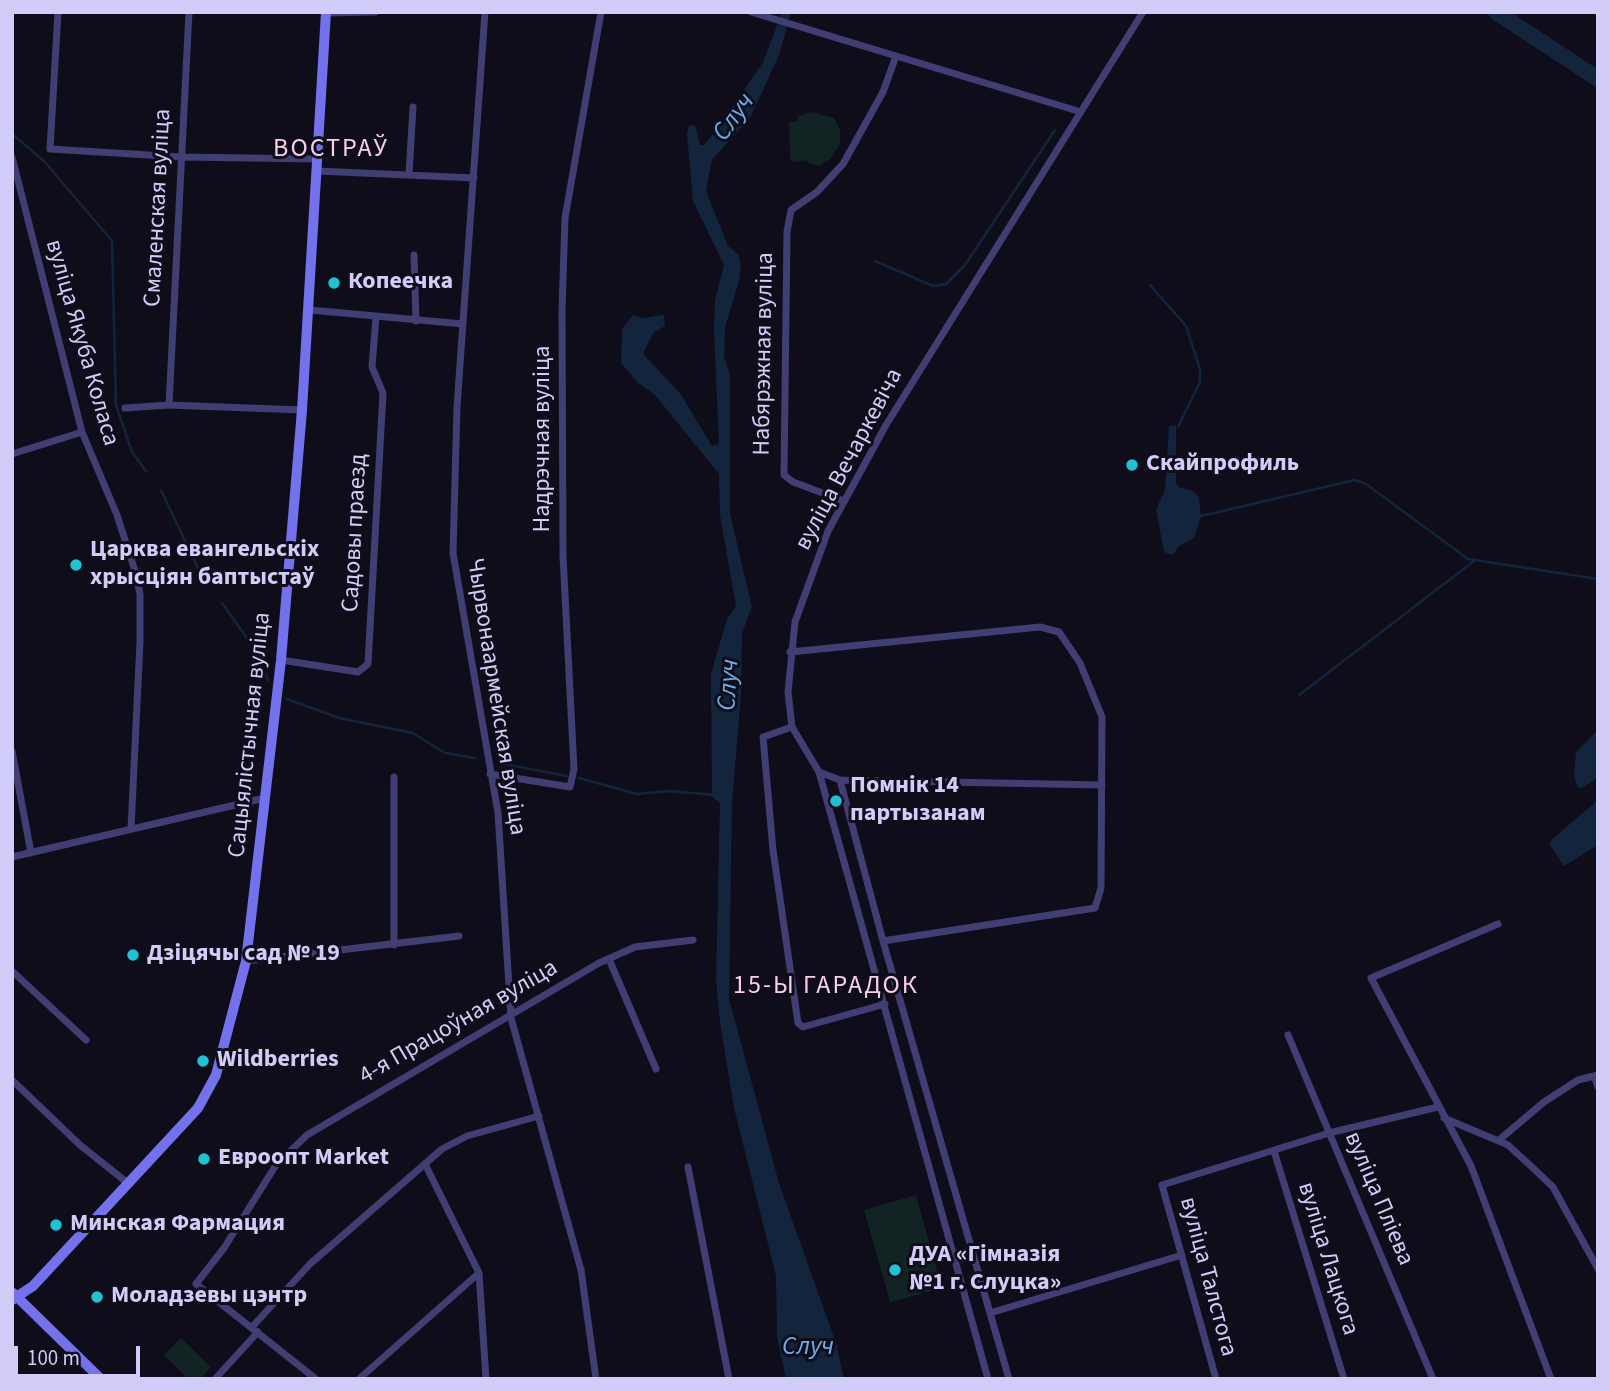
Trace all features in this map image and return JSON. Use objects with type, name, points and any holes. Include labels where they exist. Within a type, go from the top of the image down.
[{"type":"main road","name":"Сацыялістычная вуліца","points":[[14,1297],[184,1126],[212,1086],[246,961],[281,660],[310,310],[326,12]]},
{"type":"main road","points":[[14,1297],[101,1379]]},
{"type":"street","points":[[58,12],[50,149],[181,158],[318,159]]},
{"type":"street","name":"Смаленская вуліца","points":[[169,405],[189,12]]},
{"type":"street","points":[[326,12],[375,12]]},
{"type":"street","name":"Чырвонаармейская вуліца","points":[[485,12],[463,324],[452,534],[498,813],[511,1018],[581,1270],[596,1379]]},
{"type":"street","name":"Надрэчная вуліца","points":[[490,774],[570,787],[574,769],[563,556],[562,310],[565,218],[601,12]]},
{"type":"street","points":[[751,12],[794,28],[1081,112],[1143,12]]},
{"type":"street","name":"Набярэжная вуліца","points":[[844,501],[793,482],[784,475],[785,265],[791,210],[817,192],[843,164],[883,92],[896,57]]},
{"type":"street","points":[[409,175],[413,107]]},
{"type":"street","name":"вуліца Вечаркевіча","points":[[792,727],[788,692],[795,622],[814,565],[844,501],[966,296],[1081,112]]},
{"type":"street","name":"вуліца Якуба Коласа","points":[[12,157],[82,432],[121,528],[140,594],[131,829]]},
{"type":"street","points":[[317,171],[474,178]]},
{"type":"street","points":[[414,255],[416,321]]},
{"type":"street","points":[[310,310],[463,324]]},
{"type":"street","name":"Садовы праезд","points":[[281,660],[358,672],[368,664],[383,393],[372,367],[376,317]]},
{"type":"street","points":[[125,408],[169,405],[302,410]]},
{"type":"street","points":[[12,454],[82,432]]},
{"type":"street","points":[[790,652],[1040,627],[1059,632],[1080,663],[1102,717],[1101,888],[1095,908],[883,941]]},
{"type":"street","points":[[885,1004],[803,1027],[798,1023],[773,850],[763,737],[792,727],[819,772],[885,1004],[988,1379]]},
{"type":"street","points":[[12,751],[31,853]]},
{"type":"street","points":[[819,772],[841,780],[1102,785]]},
{"type":"street","points":[[394,776],[394,945]]},
{"type":"street","points":[[841,780],[883,941],[1009,1379]]},
{"type":"street","points":[[12,857],[265,798]]},
{"type":"street","points":[[1498,924],[1371,978],[1471,1166],[1551,1379]]},
{"type":"street","points":[[246,961],[459,936]]},
{"type":"street","name":"4-я Працоўная вуліца","points":[[255,1329],[196,1284],[224,1248],[276,1165],[290,1149],[368,1098],[511,1018],[609,959],[653,943],[693,940]]},
{"type":"street","points":[[609,959],[656,1069]]},
{"type":"street","points":[[12,971],[86,1040]]},
{"type":"street","name":"вуліца Пліева","points":[[1288,1035],[1433,1379]]},
{"type":"street","points":[[1499,1140],[1544,1102],[1578,1080],[1596,1075],[1598,1087]]},
{"type":"street","points":[[12,1080],[80,1145],[129,1184]]},
{"type":"street","points":[[1274,1151],[1329,1133],[1438,1107]]},
{"type":"street","points":[[215,1379],[310,1264],[442,1149],[467,1136],[539,1116]]},
{"type":"street","points":[[1444,1118],[1508,1145],[1553,1188],[1598,1269]]},
{"type":"street","name":"вуліца Талстога","points":[[1216,1379],[1162,1185],[1274,1151]]},
{"type":"street","name":"вуліца Лацкога","points":[[1274,1151],[1344,1379]]},
{"type":"street","points":[[425,1164],[480,1273],[486,1379]]},
{"type":"street","points":[[688,1167],[729,1379]]},
{"type":"street","points":[[990,1313],[1182,1255]]},
{"type":"street","points":[[359,1379],[480,1273]]},
{"type":"street","points":[[255,1329],[316,1379]]},
{"type":"shaded area","points":[[811,112],[834,118],[840,130],[840,144],[830,159],[819,166],[810,164],[807,160],[793,162],[790,158],[789,122],[796,122],[799,116]]},
{"type":"shaded area","points":[[916,1195],[942,1288],[890,1302],[864,1210]]},
{"type":"shaded area","points":[[181,1338],[211,1367],[200,1379],[188,1379],[164,1355]]},
{"type":"water","name":"Случ","points":[[782,12],[791,12],[779,55],[751,116],[712,160],[706,191],[728,246],[738,254],[741,264],[739,281],[725,327],[724,357],[730,374],[730,514],[752,607],[742,633],[741,695],[732,803],[729,999],[779,1183],[836,1343],[844,1379],[786,1379],[777,1337],[776,1276],[734,1108],[720,1022],[716,980],[720,803],[712,797],[711,674],[727,619],[736,606],[720,515],[719,474],[655,395],[638,383],[621,363],[622,329],[633,315],[642,318],[664,315],[665,326],[653,333],[643,354],[680,393],[712,446],[719,444],[714,331],[715,300],[724,265],[693,201],[687,134],[689,126],[695,125],[700,145],[704,145],[720,126],[763,62]]},
{"type":"water","points":[[1176,425],[1176,483],[1178,487],[1193,491],[1199,497],[1201,516],[1194,538],[1179,546],[1173,555],[1166,553],[1163,547],[1156,509],[1165,490],[1169,426]]},
{"type":"water","points":[[1598,730],[1598,777],[1581,789],[1577,786],[1574,775],[1576,752]]},
{"type":"water","points":[[1598,800],[1598,845],[1564,866],[1550,845],[1551,840]]},
{"type":"waterway","name":"Случ","points":[[1496,12],[1598,79]]},
{"type":"waterway","points":[[875,261],[933,286],[946,284],[965,265],[1055,130]]},
{"type":"waterway","points":[[12,134],[44,161],[112,241],[116,405],[132,452],[146,471]]},
{"type":"waterway","points":[[1150,285],[1186,326],[1200,369],[1200,382],[1178,427]]},
{"type":"waterway","points":[[1201,516],[1355,480],[1366,484],[1468,559],[1598,579]]},
{"type":"waterway","points":[[161,490],[202,577]]},
{"type":"waterway","points":[[1299,695],[1474,561]]},
{"type":"waterway","points":[[222,603],[254,648],[268,680]]},
{"type":"waterway","points":[[287,699],[339,718],[413,733],[445,753],[475,758]]},
{"type":"waterway","points":[[504,764],[567,776]]},
{"type":"waterway","points":[[579,778],[637,794],[669,791],[713,795]]},
{"type":"place","name":"Копеечка","points":[[334,283]]},
{"type":"place","name":"Скайпрофиль","points":[[1132,465]]},
{"type":"place","name":"Царква евангельскіх хрысціян баптыстаў","points":[[76,565]]},
{"type":"place","name":"Помнік 14 партызанам","points":[[836,801]]},
{"type":"place","name":"Дзіцячы сад № 19","points":[[133,955]]},
{"type":"place","name":"Wildberries","points":[[203,1061]]},
{"type":"place","name":"Евроопт Market","points":[[204,1159]]},
{"type":"place","name":"Минская Фармация","points":[[56,1225]]},
{"type":"place","name":"ДУА «Гімназія №1 г. Слуцка»","points":[[895,1270]]},
{"type":"place","name":"Моладзевы цэнтр","points":[[97,1297]]},
{"type":"district","name":"ВОСТРАЎ","points":[[331,150]]},
{"type":"district","name":"15-Ы ГАРАДОК","points":[[826,987]]}]
